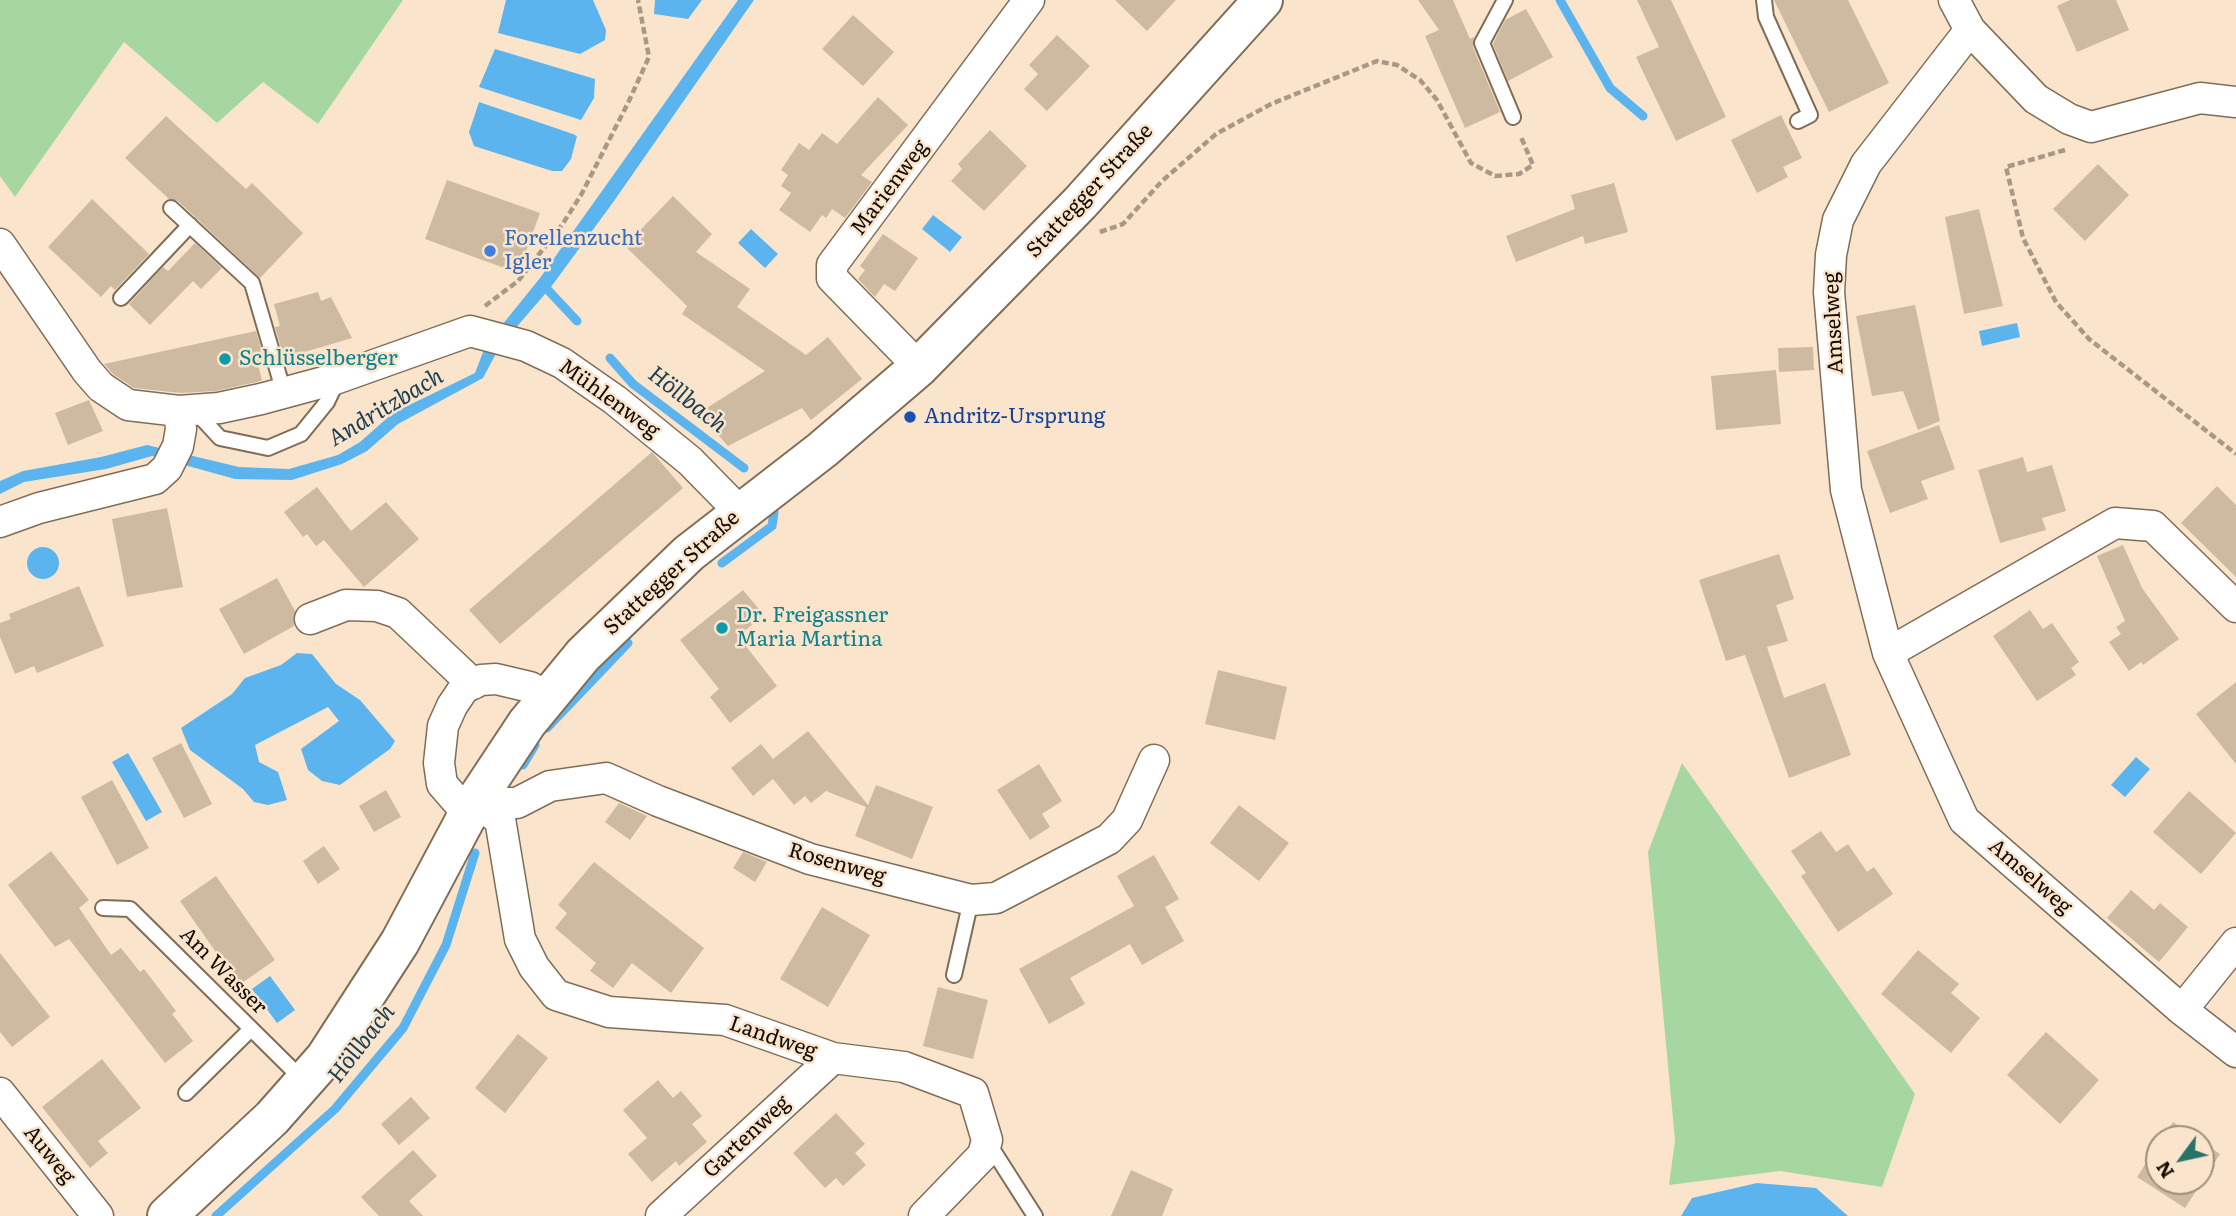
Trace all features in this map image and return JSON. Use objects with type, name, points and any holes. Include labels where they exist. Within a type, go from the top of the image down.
[{"type":"main road","name":"Stattegger Straße","points":[[167,1216],[306,1083],[345,1029],[400,942],[471,809],[547,697],[583,655],[651,586],[740,512],[822,450],[919,367],[1066,217],[1263,0]]},
{"type":"street","name":"Marienweg","points":[[919,367],[831,278],[832,265],[1029,0]]},
{"type":"street","points":[[1954,0],[1970,30],[2036,99],[2069,119],[2091,127],[2200,98],[2236,102]]},
{"type":"street","name":"Amselweg","points":[[1970,30],[1866,164],[1838,220],[1830,255],[1829,292],[1846,490],[1888,653],[1964,820],[2182,1010],[2236,1052]]},
{"type":"street","points":[[0,244],[101,387],[128,405],[186,411],[219,408],[339,378],[470,331]]},
{"type":"street","name":"Mühlenweg","points":[[470,331],[526,346],[568,367],[615,400],[690,461],[740,512]]},
{"type":"street","points":[[0,522],[39,508],[155,480],[173,457],[186,411]]},
{"type":"street","points":[[1888,653],[2115,523],[2152,526],[2236,607]]},
{"type":"street","points":[[310,619],[346,605],[377,606],[398,613],[473,684],[496,679],[530,687],[547,697]]},
{"type":"street","name":"Landweg","points":[[473,684],[464,688],[443,726],[439,763],[442,784],[471,809],[500,819],[520,939],[534,967],[556,995],[609,1012],[725,1020],[833,1058],[904,1068],[974,1093],[987,1140]]},
{"type":"street","name":"Rosenweg","points":[[471,809],[517,803],[550,786],[606,778],[658,801],[810,859],[971,900],[996,898],[1108,839],[1127,820],[1154,760]]},
{"type":"street","points":[[2182,1010],[2236,943]]},
{"type":"street","name":"Gartenweg","points":[[661,1216],[833,1058]]},
{"type":"street","name":"Auweg","points":[[0,1093],[98,1216]]},
{"type":"street","points":[[924,1216],[983,1155],[987,1140]]},
{"type":"lane","points":[[1506,0],[1482,43],[1513,117]]},
{"type":"lane","points":[[1764,0],[1766,17],[1810,115],[1798,121]]},
{"type":"lane","points":[[171,208],[252,283],[285,393]]},
{"type":"lane","points":[[121,298],[190,225]]},
{"type":"lane","points":[[186,411],[220,438],[268,448],[301,435],[327,402],[339,378]]},
{"type":"lane","points":[[954,975],[971,900]]},
{"type":"lane","name":"Am Wasser","points":[[103,908],[130,909],[306,1083]]},
{"type":"lane","points":[[186,1093],[251,1029]]},
{"type":"lane","points":[[987,1140],[1035,1216]]},
{"type":"path","points":[[470,331],[490,300],[518,281],[562,225],[605,149],[649,57],[638,0]]},
{"type":"path","points":[[1066,217],[1093,234],[1123,224],[1162,181],[1216,134],[1271,104],[1377,61],[1397,65],[1420,80],[1437,100],[1471,163],[1495,176],[1519,174],[1533,165],[1513,117]]},
{"type":"path","points":[[2091,127],[2070,148],[2006,167],[2023,237],[2056,302],[2089,339],[2236,454]]},
{"type":"green space","points":[[0,0],[403,0],[318,124],[263,82],[217,123],[124,42],[15,197],[0,176]]},
{"type":"green space","points":[[1682,763],[1915,1094],[1882,1187],[1780,1171],[1669,1185],[1675,1140],[1648,852]]},
{"type":"water","points":[[506,0],[593,0],[606,30],[605,40],[580,54],[498,33]]},
{"type":"water","points":[[655,0],[702,0],[688,19],[654,14]]},
{"type":"water","points":[[738,0],[754,0],[614,201],[551,287],[514,330],[502,325],[540,278]]},
{"type":"water","points":[[495,49],[595,79],[594,98],[581,120],[479,87]]},
{"type":"water","points":[[479,102],[577,136],[571,159],[562,171],[552,171],[474,146],[469,132]]},
{"type":"water","points":[[933,215],[962,237],[950,252],[922,229]]},
{"type":"water","points":[[751,229],[778,254],[765,268],[738,243]]},
{"type":"water","points":[[2017,323],[2020,337],[1982,346],[1979,331]]},
{"type":"water","points":[[487,342],[500,346],[483,378],[398,424],[367,451],[342,464],[292,480],[235,479],[152,456],[106,469],[24,482],[0,494],[0,481],[23,471],[101,457],[147,445],[239,467],[289,469],[338,455],[360,442],[393,413],[475,373]]},
{"type":"water","points":[[43,547],[54,552],[59,563],[54,574],[43,579],[32,574],[27,563],[32,552]]},
{"type":"water","points":[[297,653],[312,654],[336,684],[360,700],[395,741],[390,749],[340,785],[322,781],[308,770],[301,749],[339,721],[328,707],[255,745],[259,762],[278,772],[287,800],[268,805],[254,802],[243,789],[190,750],[181,728],[232,694],[245,678],[281,665]]},
{"type":"water","points":[[128,753],[162,812],[146,821],[112,762]]},
{"type":"water","points":[[2136,757],[2150,769],[2125,797],[2111,785]]},
{"type":"water","points":[[270,976],[295,1010],[277,1023],[252,989]]},
{"type":"water","points":[[1757,1183],[1816,1188],[1848,1216],[1681,1216],[1692,1198]]},
{"type":"building","points":[[1115,0],[1176,0],[1147,31]]},
{"type":"building","points":[[1418,0],[1453,0],[1470,39],[1474,37],[1473,47],[1500,112],[1465,128],[1425,36],[1439,30]]},
{"type":"building","points":[[1637,0],[1671,0],[1726,117],[1676,141],[1636,57],[1659,47]]},
{"type":"building","points":[[1774,0],[1848,0],[1889,83],[1829,112]]},
{"type":"building","points":[[2070,0],[2116,0],[2129,30],[2077,52],[2057,6]]},
{"type":"building","points":[[1526,9],[1553,57],[1508,81],[1493,44],[1505,20]]},
{"type":"building","points":[[853,15],[894,52],[863,86],[822,49]]},
{"type":"building","points":[[1057,35],[1090,66],[1047,111],[1024,89],[1038,74],[1029,65]]},
{"type":"building","points":[[878,97],[908,125],[861,175],[872,182],[845,218],[832,209],[826,218],[822,215],[810,232],[779,210],[791,193],[781,186],[788,175],[781,170],[799,143],[809,150],[822,133],[837,144]]},
{"type":"building","points":[[1781,115],[1802,158],[1783,167],[1788,177],[1757,193],[1731,140]]},
{"type":"building","points":[[166,116],[246,189],[252,183],[303,233],[260,278],[178,201],[169,199],[125,158]]},
{"type":"building","points":[[990,130],[1027,166],[984,211],[951,181],[962,169],[958,164]]},
{"type":"building","points":[[2098,164],[2129,195],[2085,241],[2053,209]]},
{"type":"building","points":[[447,180],[540,213],[518,273],[425,239]]},
{"type":"building","points":[[1614,183],[1628,232],[1585,244],[1583,236],[1516,262],[1506,236],[1575,209],[1571,195]]},
{"type":"building","points":[[673,196],[712,234],[696,252],[750,289],[737,307],[806,355],[828,337],[862,379],[811,420],[802,408],[728,446],[699,413],[765,371],[682,314],[687,306],[625,246]]},
{"type":"building","points":[[92,199],[149,254],[115,290],[111,286],[101,297],[48,247]]},
{"type":"building","points":[[1979,209],[2003,306],[1964,314],[1945,217]]},
{"type":"building","points":[[883,234],[918,258],[895,291],[884,284],[875,297],[858,279],[865,270],[860,266]]},
{"type":"building","points":[[195,243],[222,268],[201,289],[193,281],[150,325],[129,304],[163,267],[168,271]]},
{"type":"building","points":[[318,292],[321,301],[331,297],[352,338],[284,358],[275,327],[280,326],[274,304]]},
{"type":"building","points":[[1915,305],[1940,421],[1918,430],[1903,391],[1872,396],[1856,316]]},
{"type":"building","points":[[256,331],[265,363],[258,365],[262,380],[216,391],[181,393],[134,388],[113,374],[104,364]]},
{"type":"building","points":[[1813,347],[1814,370],[1779,372],[1778,348]]},
{"type":"building","points":[[1776,370],[1781,424],[1716,430],[1711,376]]},
{"type":"building","points":[[89,400],[103,431],[68,445],[55,413]]},
{"type":"building","points":[[1939,425],[1955,469],[1921,481],[1928,499],[1890,513],[1867,451]]},
{"type":"building","points":[[652,452],[683,488],[500,644],[469,610]]},
{"type":"building","points":[[2023,457],[2027,472],[2052,465],[2066,511],[2042,518],[2046,530],[2000,543],[1978,470]]},
{"type":"building","points":[[2217,486],[2236,505],[2236,577],[2181,523]]},
{"type":"building","points":[[317,487],[351,531],[386,502],[419,539],[364,587],[324,540],[316,546],[307,534],[303,537],[284,512]]},
{"type":"building","points":[[167,508],[183,587],[127,597],[112,519]]},
{"type":"building","points":[[2123,545],[2142,588],[2179,639],[2143,665],[2141,662],[2129,671],[2109,642],[2121,634],[2116,627],[2125,621],[2097,556]]},
{"type":"building","points":[[1779,554],[1794,599],[1776,605],[1788,641],[1767,647],[1784,698],[1825,683],[1851,755],[1789,778],[1745,655],[1726,661],[1699,580]]},
{"type":"building","points":[[277,578],[295,611],[294,626],[244,654],[219,609]]},
{"type":"building","points":[[79,586],[104,646],[37,673],[34,666],[15,674],[0,637],[0,623],[11,619],[9,614]]},
{"type":"building","points":[[743,590],[764,615],[738,636],[777,686],[730,723],[710,697],[719,689],[680,640]]},
{"type":"building","points":[[2030,610],[2043,629],[2052,623],[2079,662],[2071,668],[2076,675],[2037,701],[1993,636]]},
{"type":"building","points":[[1218,670],[1287,687],[1275,740],[1205,724]]},
{"type":"building","points":[[2236,682],[2236,764],[2196,714]]},
{"type":"building","points":[[808,731],[868,805],[876,785],[933,807],[912,859],[855,836],[866,807],[826,791],[811,803],[805,796],[794,805],[773,779],[753,796],[731,768],[761,744],[773,759]]},
{"type":"building","points":[[181,743],[212,804],[184,818],[152,758]]},
{"type":"building","points":[[1039,764],[1062,801],[1042,814],[1050,827],[1030,840],[997,790]]},
{"type":"building","points":[[112,780],[149,848],[117,865],[81,797]]},
{"type":"building","points":[[386,790],[401,817],[374,832],[359,806]]},
{"type":"building","points":[[2189,791],[2236,833],[2201,874],[2153,832]]},
{"type":"building","points":[[619,803],[647,816],[630,840],[605,822]]},
{"type":"building","points":[[1239,805],[1289,843],[1259,881],[1210,843]]},
{"type":"building","points":[[1821,831],[1836,852],[1848,844],[1867,872],[1874,867],[1893,894],[1838,932],[1801,876],[1806,873],[1791,851]]},
{"type":"building","points":[[324,846],[340,869],[318,884],[303,861]]},
{"type":"building","points":[[51,851],[89,900],[79,908],[111,955],[121,948],[140,972],[144,969],[176,1011],[172,1014],[193,1041],[165,1063],[69,939],[55,947],[8,885]]},
{"type":"building","points":[[743,852],[767,862],[755,882],[733,868]]},
{"type":"building","points":[[1154,855],[1179,899],[1165,907],[1184,941],[1142,965],[1130,944],[1070,978],[1085,1004],[1049,1024],[1019,969],[1134,906],[1117,876]]},
{"type":"building","points":[[594,862],[704,948],[671,993],[632,963],[613,988],[590,971],[596,963],[555,928],[567,913],[558,905]]},
{"type":"building","points":[[216,876],[275,960],[239,985],[180,901]]},
{"type":"building","points":[[2131,890],[2154,910],[2160,903],[2188,927],[2159,962],[2107,918]]},
{"type":"building","points":[[822,907],[870,935],[828,1007],[780,979]]},
{"type":"building","points":[[1918,950],[1959,984],[1951,993],[1980,1018],[1951,1053],[1881,994]]},
{"type":"building","points":[[0,953],[50,1017],[12,1047],[0,1032]]},
{"type":"building","points":[[938,987],[988,1000],[973,1059],[923,1046]]},
{"type":"building","points":[[2046,1032],[2099,1080],[2060,1124],[2007,1075]]},
{"type":"building","points":[[518,1034],[548,1058],[505,1113],[475,1088]]},
{"type":"building","points":[[102,1059],[141,1108],[98,1141],[108,1153],[90,1168],[42,1107]]},
{"type":"building","points":[[658,1080],[673,1098],[681,1091],[702,1116],[692,1124],[707,1142],[679,1166],[676,1161],[652,1182],[628,1154],[647,1138],[623,1110]]},
{"type":"building","points":[[411,1097],[430,1118],[399,1145],[381,1124]]},
{"type":"building","points":[[836,1113],[865,1144],[855,1153],[866,1165],[843,1186],[836,1178],[825,1188],[793,1153]]},
{"type":"building","points":[[413,1150],[437,1176],[409,1201],[423,1216],[379,1216],[361,1197]]},
{"type":"building","points":[[2145,1165],[2145,1182],[2137,1177]]},
{"type":"building","points":[[1131,1170],[1173,1189],[1162,1216],[1111,1216]]},
{"type":"building","points":[[2165,1195],[2193,1195],[2185,1208]]},
{"type":"waterway","points":[[1560,0],[1610,88],[1643,116]]},
{"type":"waterway","name":"Höllbach","points":[[546,288],[577,321]]},
{"type":"waterway","name":"Höllbach","points":[[610,358],[633,384],[744,468]]},
{"type":"waterway","name":"Höllbach","points":[[722,563],[772,526],[774,512]]},
{"type":"waterway","name":"Höllbach","points":[[547,728],[628,643]]},
{"type":"waterway","name":"Höllbach","points":[[523,765],[535,745]]},
{"type":"waterway","name":"Höllbach","points":[[216,1216],[335,1109],[403,1028],[446,945],[475,853]]},
{"type":"place","name":"Forellenzucht Igler","points":[[490,251]]},
{"type":"place","name":"Schlüsselberger","points":[[225,359]]},
{"type":"place","name":"Andritz-Ursprung","points":[[910,417]]},
{"type":"place","name":"Dr. Freigassner Maria Martina","points":[[722,628]]},
{"type":"water label","name":"Andritzbach","points":[[386,408]]}]
